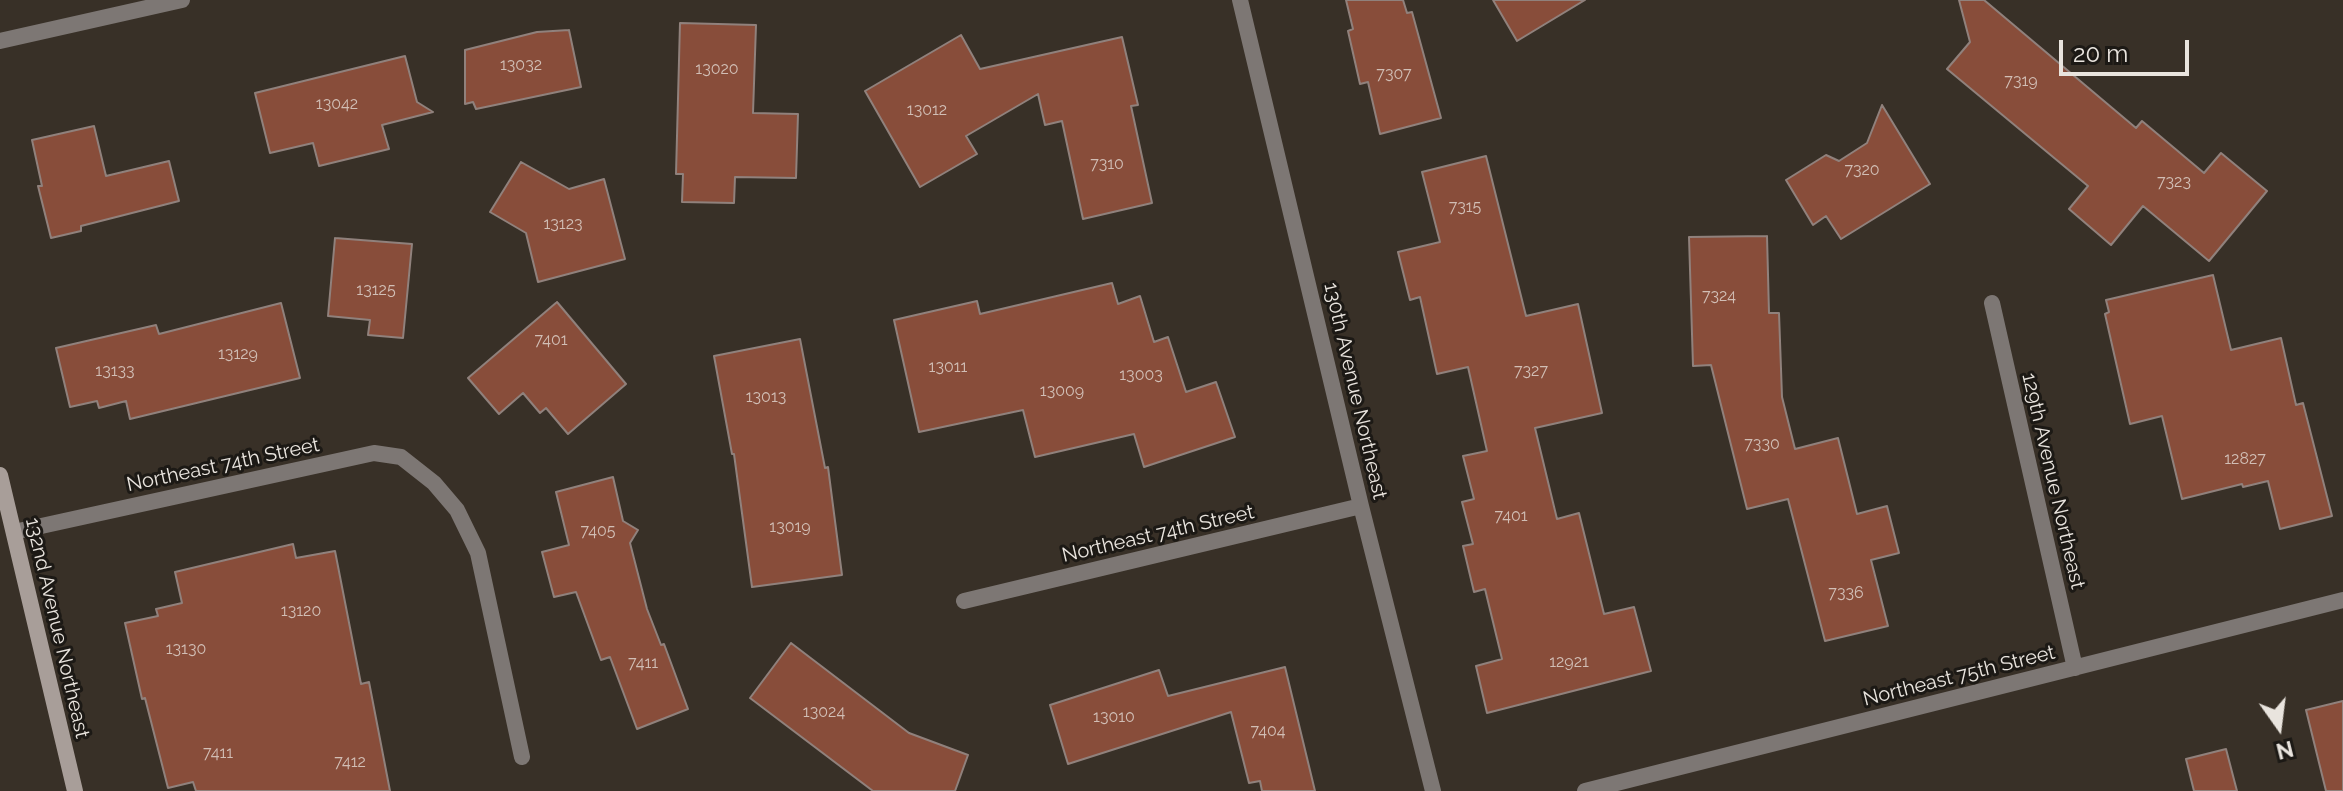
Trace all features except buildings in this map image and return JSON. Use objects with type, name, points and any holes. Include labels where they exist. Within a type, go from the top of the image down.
[{"type":"main road","name":"132nd Avenue Northeast","points":[[0,475],[75,791]]},
{"type":"street","points":[[0,41],[182,0]]},
{"type":"street","name":"130th Avenue Northeast","points":[[1240,0],[1433,791]]},
{"type":"street","name":"129th Avenue Northeast","points":[[1992,303],[2075,668]]},
{"type":"street","name":"Northeast 74th Street","points":[[14,532],[374,453],[401,457],[434,483],[457,510],[478,553],[522,757]]},
{"type":"street","name":"Northeast 74th Street","points":[[964,601],[1361,506]]},
{"type":"street","name":"Northeast 75th Street","points":[[1585,791],[2343,600]]}]
